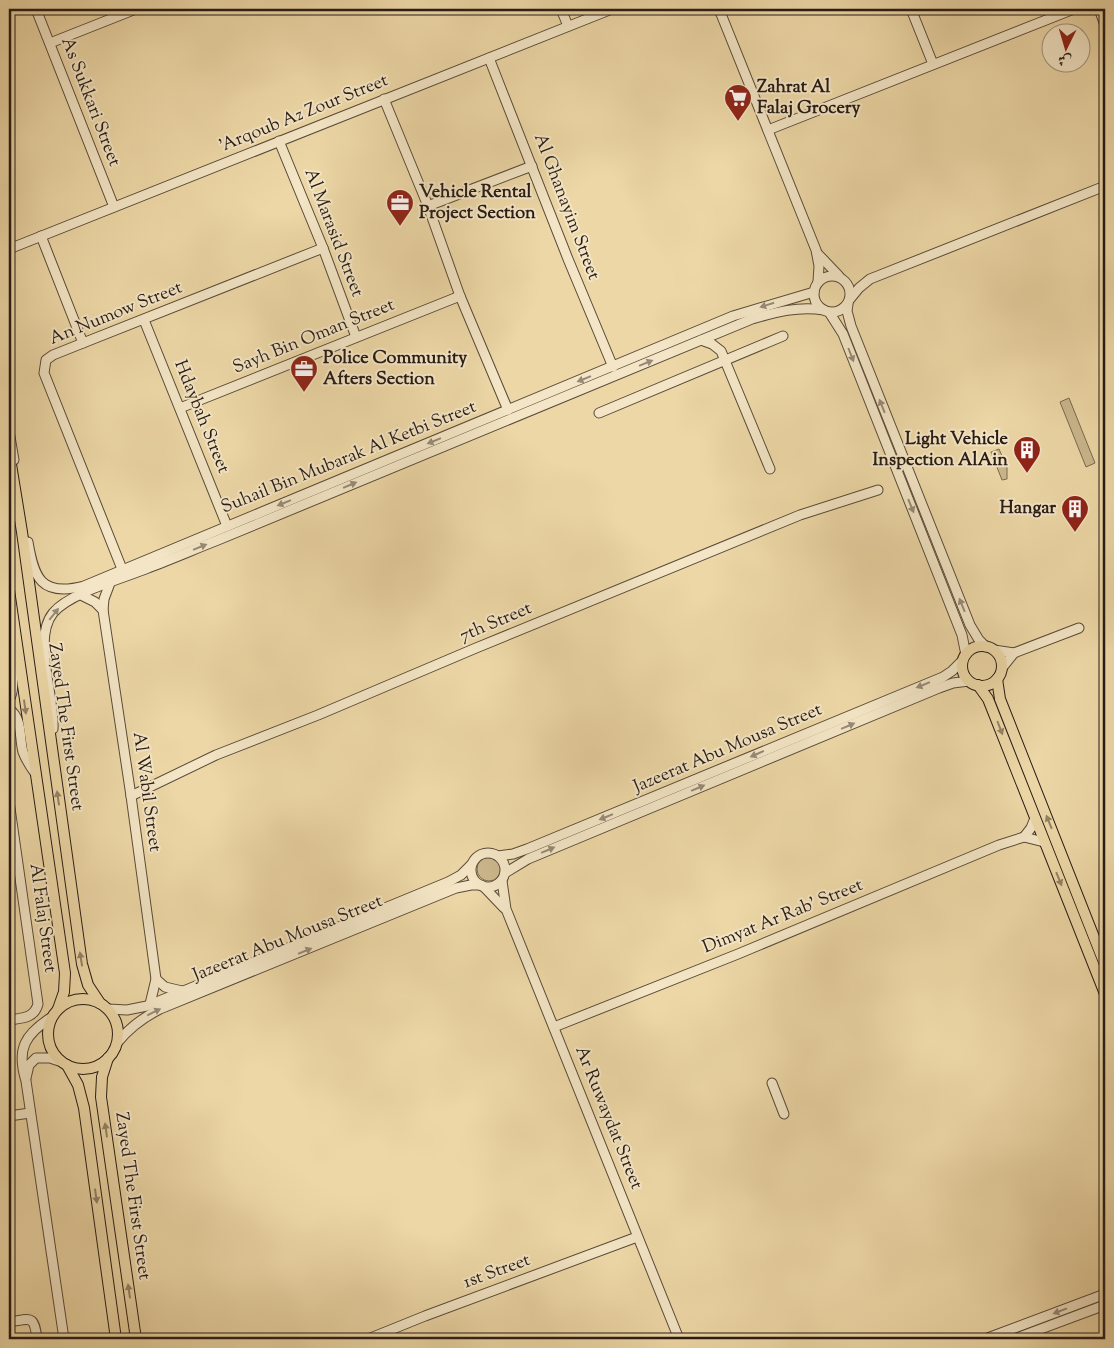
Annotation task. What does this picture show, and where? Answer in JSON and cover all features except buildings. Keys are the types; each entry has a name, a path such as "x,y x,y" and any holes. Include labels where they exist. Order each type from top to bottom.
{"main road":[{"name":"Zayed The First Street","path":"9,452 84,974 93,994 104,1006"},
{"name":"Zayed The First Street","path":"9,590 65,974 64,992 55,1013"},
{"path":"1105,965 1002,705 997,680 1002,668 1000,656 990,648 977,647 965,657 964,673 990,704 1105,994"},
{"path":"973,683 988,685 997,680"},
{"path":"88,999 104,1006 117,1024 117,1043 108,1058 92,1068 79,1068 64,1063 54,1054 49,1044 48,1033 55,1013 75,1000 88,999"},
{"name":"Zayed The First Street","path":"108,1058 102,1077 101,1097 136,1339"},
{"name":"Zayed The First Street","path":"64,1063 78,1085 84,1108 116,1339"}],"street":[{"name":"As Sukkari Street","path":"36,9 114,207"},
{"path":"50,43 136,9"},
{"path":"561,9 568,26"},
{"name":"'Arqoub Az Zour Street","path":"9,249 612,9"},
{"path":"719,9 816,250 819,266 818,282 814,292 816,302 826,311 843,334 962,634 965,657"},
{"path":"911,9 933,64"},
{"path":"768,130 1074,9"},
{"path":"1099,9 1105,25"},
{"name":"Al Ghanayim Street","path":"489,58 568,259 613,367"},
{"path":"384,99 428,206 460,296 508,410"},
{"name":"Al Marasid Street","path":"279,141 356,337"},
{"path":"428,206 532,166"},
{"path":"826,311 840,311 859,288 870,279 1105,186"},
{"path":"41,236 83,343"},
{"name":"An Numow Street","path":"122,569 44,373 44,364 49,357 322,248"},
{"path":"816,250 850,288 847,311 851,326 970,625 979,640 990,648 1014,653"},
{"path":"818,282 828,276 870,279"},
{"name":"Suhail Bin Mubarak Al Ketbi Street","path":"9,430 31,562 38,578 52,587 68,589 84,586 734,316 814,292"},
{"name":"Sayh Bin Oman Street","path":"180,408 460,296"},
{"name":"Suhail Bin Mubarak Al Ketbi Street","path":"51,747 53,719 44,649 44,631 48,621 58,608 81,595 752,319 789,309 807,308 826,311"},
{"name":"Hdaybah Street","path":"144,320 227,526"},
{"path":"721,351 725,330"},
{"path":"599,413 783,336"},
{"path":"701,340 712,344 721,351 770,469"},
{"name":"7th Street","path":"131,796 216,755 318,716 476,648 800,515 878,490"},
{"name":"Al Wabil Street","path":"110,583 104,599 103,610 156,979 150,1004"},
{"path":"81,595 91,599 103,610"},
{"path":"1002,668 1014,653 1080,628"},
{"path":"9,700 13,690 10,650 15,632"},
{"name":"Jazeerat Abu Mousa Street","path":"498,856 513,854 527,849 943,677 952,671 965,657"},
{"name":"Jazeerat Abu Mousa Street","path":"503,877 528,859 939,688 953,683 973,683"},
{"path":"9,709 18,720 24,755 35,772"},
{"name":"Al Falaj Street","path":"9,801 38,1004 35,1012 29,1017 9,1020"},
{"path":"1035,818 1031,828 1024,836 1044,842"},
{"name":"Dimyat Ar Rab' Street","path":"554,1027 738,954 1024,836"},
{"path":"488,852 498,856 503,860 505,867 503,877 493,886 482,886 473,879 471,865 482,853 488,852"},
{"name":"Jazeerat Abu Mousa Street","path":"104,1006 127,1010 150,1004 448,882 460,875 471,865"},
{"name":"Ar Ruwaydat Street","path":"503,877 506,909 679,1339"},
{"name":"Jazeerat Abu Mousa Street","path":"117,1043 140,1020 160,1010 456,888 466,885 482,886"},
{"name":"Ar Ruwaydat Street","path":"482,886 506,909"},
{"path":"156,979 171,989 183,991"},
{"path":"55,1013 34,1029 24,1044 21,1060 26,1081 64,1339"},
{"path":"26,1081 29,1065 36,1058 50,1058 64,1063"},
{"path":"772,1083 784,1114"},
{"path":"9,1116 30,1113"},
{"name":"1st Street","path":"368,1339 637,1237"},
{"path":"985,1339 1105,1294"},
{"path":"1014,1339 1105,1304"},
{"path":"9,1322 32,1320 37,1339"}],"shaded area":[{"path":"1069,398 1095,463 1086,467 1060,402"},
{"path":"999,449 1007,468 1007,479 1002,480 991,452"},
{"path":"484,857 494,857 501,864 501,874 494,881 484,881 477,874 477,864"}],"place":[{"name":"Zahrat Al Falaj Grocery","path":"738,122"},
{"name":"Vehicle Rental Project Section","path":"400,227"},
{"name":"Police Community Afters Section","path":"304,393"},
{"name":"Light Vehicle Inspection AlAin","path":"1027,474"},
{"name":"Hangar","path":"1075,533"}]}
